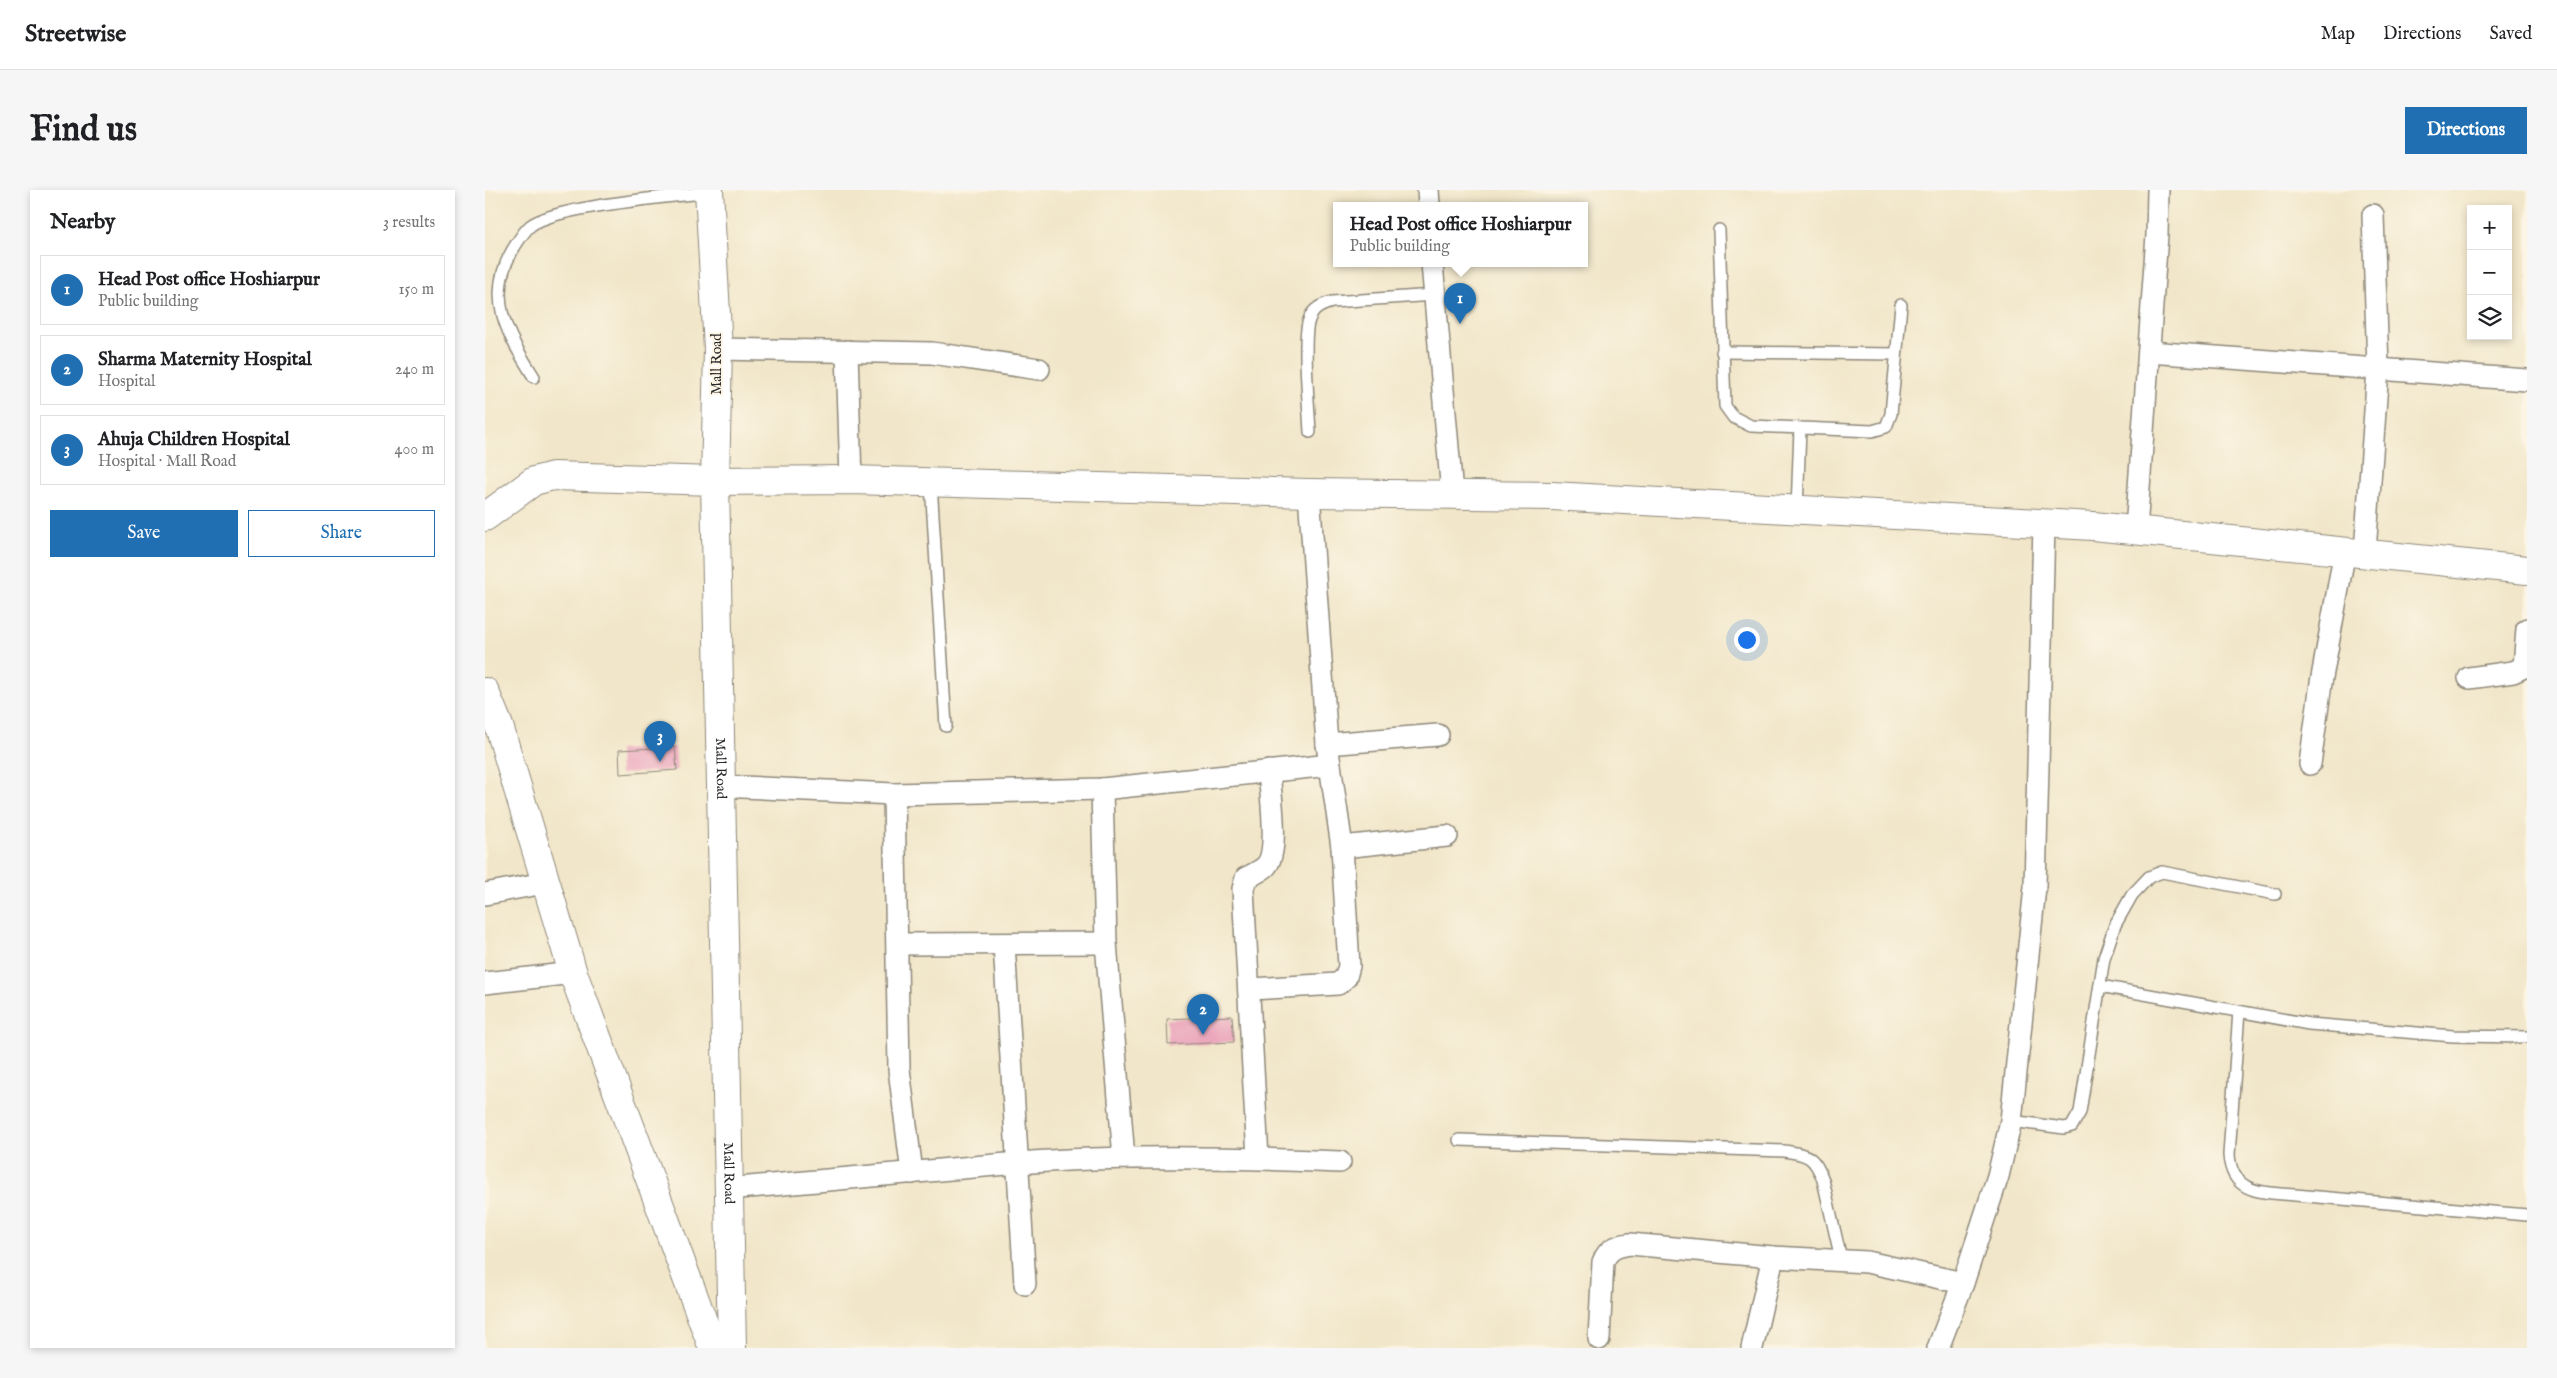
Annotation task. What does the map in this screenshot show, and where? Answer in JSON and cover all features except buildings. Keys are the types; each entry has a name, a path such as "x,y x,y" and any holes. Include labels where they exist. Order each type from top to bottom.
{"main road":[{"name":"Mall Road","path":"709,191 718,349 715,481 727,1189 731,1260 732,1348"},
{"path":"485,517 534,481 553,476 715,481 851,480 1309,493 1552,496 2136,530 2527,570"},
{"path":"485,692 492,726 573,973 713,1348"}],"street":[{"path":"2136,530 2158,190"},
{"path":"2310,764 2321,683 2355,551 2378,369 2373,215"},
{"path":"1432,267 1452,494"},
{"path":"718,349 932,353 1039,369"},
{"path":"847,351 851,480"},
{"path":"2149,352 2527,380"},
{"path":"1250,989 1337,984 1346,977 1349,966 1342,847 1327,744 1309,493"},
{"path":"1938,1348 1963,1283 1998,1176 2011,1121 2035,887 2044,524"},
{"path":"2469,678 2517,672 2525,667 2527,629"},
{"path":"1327,744 1438,735"},
{"path":"720,786 894,794 1102,789 1330,765"},
{"path":"1259,1158 1243,890 1246,878 1267,865 1272,854 1273,838 1269,771"},
{"path":"1102,789 1106,943 1124,1158"},
{"path":"894,794 899,1069 912,1173"},
{"path":"1342,847 1447,836"},
{"path":"485,894 544,883"},
{"path":"898,944 1106,943"},
{"path":"1004,944 1025,1284"},
{"path":"485,983 573,973"},
{"path":"727,1189 1019,1163 1124,1158 1259,1158 1340,1162"},
{"path":"1599,1339 1603,1262 1607,1252 1617,1246 1630,1244 1773,1257 1841,1259 1867,1262 1963,1283"},
{"path":"1752,1348 1773,1257"}],"lane":[{"path":"534,376 513,343 497,302 505,264 530,226 552,216 582,210 709,191"},
{"path":"1719,230 1725,406 1733,417 1751,426 1871,431 1886,427 1891,414 1901,305"},
{"path":"1310,432 1307,330 1311,314 1319,306 1332,302 1434,295"},
{"path":"1722,352 1896,354"},
{"path":"1797,510 1800,428"},
{"path":"931,483 945,726"},
{"path":"2011,1121 2064,1128 2071,1126 2076,1120 2083,1096 2104,958 2122,909 2149,877 2163,872 2182,874 2275,894"},
{"path":"2100,986 2309,1024 2453,1036 2527,1037"},
{"path":"2239,1012 2229,1155 2230,1169 2234,1177 2243,1186 2263,1192 2527,1215"},
{"path":"1459,1140 1784,1150 1801,1153 1811,1158 1821,1174 1841,1259"}],"place":[{"name":"Head Post office Hoshiarpur","path":"1460,324"},
{"name":"Ahuja Children Hospital","path":"660,762"},
{"name":"Sharma Maternity Hospital","path":"1203,1035"}]}
